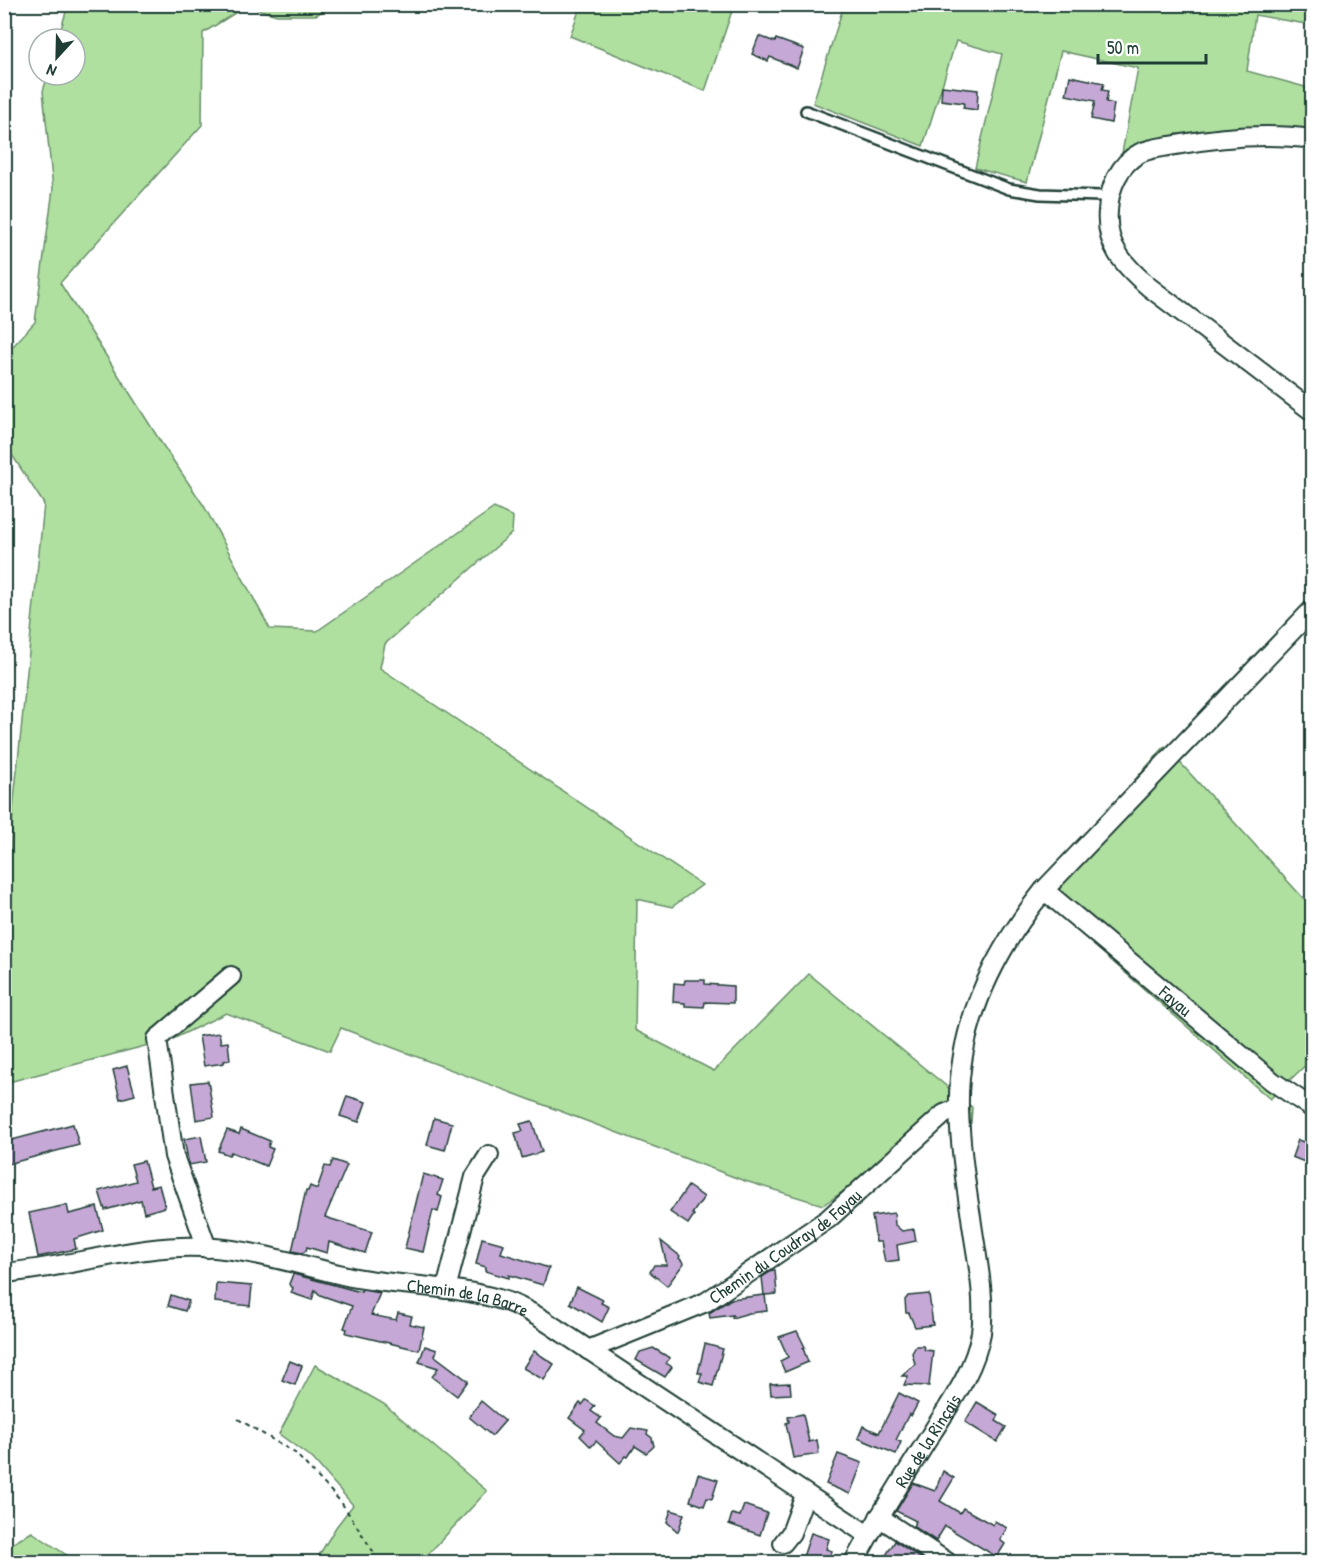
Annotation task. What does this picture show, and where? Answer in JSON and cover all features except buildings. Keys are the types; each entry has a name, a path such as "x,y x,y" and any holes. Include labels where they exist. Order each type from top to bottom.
{"street":[{"path":"1312,140 1270,137 1213,138 1140,153 1123,167 1114,183 1108,200 1106,226 1115,249 1126,266 1149,287 1312,411"},
{"name":"Rue de la Rinçais","path":"854,1563 868,1535 969,1370 981,1334 983,1309 981,1273 963,1164 959,1108 962,1059 975,1005 992,967 1007,940 1044,890 1312,610"},
{"name":"Fayau","path":"1044,890 1272,1081 1312,1108"},
{"path":"207,1248 174,1156 157,1039 231,976"},
{"name":"Chemin du Coudray de Fayau","path":"588,1350 705,1302 828,1218 944,1114 959,1108"},
{"path":"446,1289 475,1177 489,1155"},
{"name":"Chemin de la Barre","path":"4,1273 33,1270 136,1250 207,1248 298,1263 352,1277 446,1289 506,1301 542,1319 868,1535"},
{"path":"783,1543 791,1533 805,1495"},
{"path":"879,1517 947,1563"}],"lane":[{"path":"806,111 1009,189 1040,194 1101,196 1108,200"}],"path":[{"path":"238,1419 295,1453 341,1502 380,1563"}],"green space":[{"path":"581,4 734,5 705,91 570,36"},
{"path":"68,5 333,5 316,15 277,15 246,6 203,33 202,125 60,283 204,506 270,629 317,631 494,508 513,517 512,533 385,644 380,668 702,885 672,907 637,899 635,1030 714,1071 809,974 972,1107 971,1123 947,1122 823,1205 742,1180 341,1028 330,1051 226,1013 175,1038 5,1083 5,886 9,868 44,504 12,455 5,435 5,355 35,322 53,189 43,91 44,87 87,87 87,27 62,27"},
{"path":"836,5 1312,5 1312,25 1255,15 1247,71 1305,87 1312,94 1312,142 1262,129 1177,134 1122,153 1138,68 1061,51 1027,182 975,168 1002,54 956,41 923,146 813,103 843,8"},
{"path":"1165,746 1304,899 1312,899 1312,1059 1270,1099 1034,893"},
{"path":"315,1365 384,1404 487,1491 421,1562 315,1562 336,1527 353,1505 313,1459 279,1434"},
{"path":"32,1532 77,1562 5,1562 5,1548"}]}
